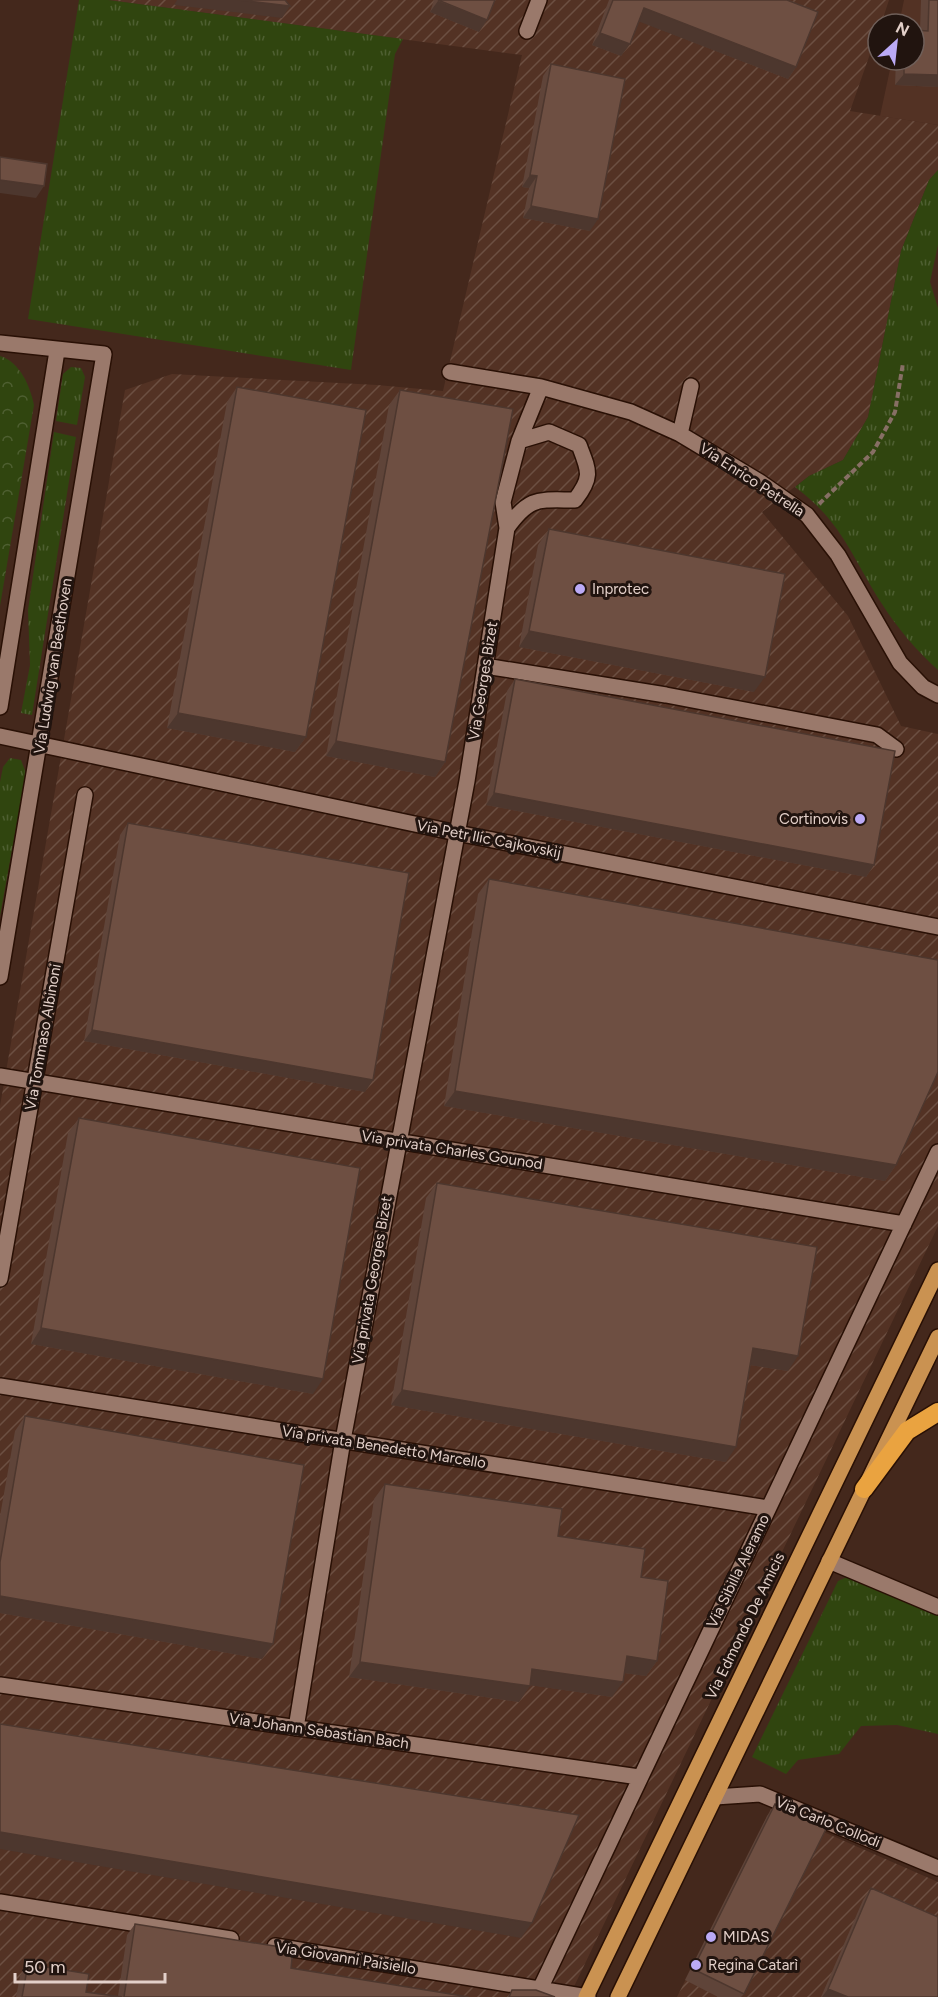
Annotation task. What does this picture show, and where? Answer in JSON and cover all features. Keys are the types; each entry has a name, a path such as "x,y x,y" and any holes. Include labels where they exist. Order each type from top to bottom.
{"highway":[{"path":"864,1489 907,1431 938,1412"}],"main road":[{"name":"Via Edmondo De Amicis","path":"586,1997 938,1270"},
{"path":"618,1997 938,1337"}],"street":[{"path":"527,31 539,0"},
{"path":"0,343 57,351 0,707"},
{"name":"Via Ludwig van Beethoven","path":"0,978 41,743 104,354 57,351"},
{"name":"Via Enrico Petrella","path":"450,372 541,387 631,412 680,434 760,482 807,515 837,555 900,663 923,687 938,695"},
{"path":"680,434 691,386"},
{"path":"519,441 541,387"},
{"path":"507,528 521,508 539,500 575,500 586,486 589,471 579,445 549,432 519,441"},
{"name":"Via Georges Bizet","path":"457,833 507,528 503,502 519,441"},
{"path":"485,666 666,694 877,735 896,749"},
{"name":"Via Petr Ilic Cajkovskij","path":"0,736 457,833 938,927"},
{"name":"Via Tommaso Albinoni","path":"0,1279 85,795"},
{"name":"Via privata Georges Bizet","path":"296,1728 344,1440 457,833"},
{"name":"Via privata Charles Gounod","path":"0,1076 904,1224"},
{"name":"Via Sibilla Aleramo","path":"540,1989 938,1152"},
{"name":"Via privata Benedetto Marcello","path":"0,1386 768,1508"},
{"path":"829,1561 938,1606"},
{"name":"Via Johann Sebastian Bach","path":"0,1686 639,1777"},
{"name":"Via Carlo Collodi","path":"715,1797 760,1794 938,1868"},
{"name":"Via Giovanni Paisiello","path":"0,1902 586,1997"}],"path":[{"path":"807,515 873,452 895,412 903,363"}],"shaded area":[{"path":"108,0 889,0 885,12 866,12 866,65 850,111 938,125 938,170 929,180 901,251 868,417 843,460 809,476 762,512 848,616 901,726 938,734 938,1226 569,1997 0,1997 0,1106 125,390 172,374 377,385 443,391 522,55"},
{"path":"904,0 938,0 938,125 880,116 889,72 926,72 926,12 902,12"},
{"path":"771,1809 938,1882 938,1997 677,1997"}],"green space":[{"path":"79,0 108,0 403,39 395,54 351,370 28,319"},
{"path":"938,170 938,245 930,282 938,308 938,670 894,622 835,527 811,500 795,487 809,476 843,460 868,417 901,251 929,180"},
{"path":"0,356 13,364 23,376 34,405 0,606"},
{"path":"71,367 81,368 85,377 77,425 56,421 63,374"},
{"path":"54,432 76,437 32,715 21,713 30,665 28,610"},
{"path":"10,758 21,760 26,773 0,916 0,782 3,767"},
{"path":"847,1577 938,1614 938,1734 897,1725 861,1726 839,1754 798,1760 786,1774 752,1757 838,1581"}],"building":[{"path":"238,0 285,0 290,6"},
{"path":"438,0 495,0 487,20"},
{"path":"613,0 787,0 818,12 796,67 644,8 630,44 600,33"},
{"path":"929,0 938,0 938,75 904,74 904,72 926,72 926,31 928,31"},
{"path":"551,64 625,79 598,219 531,206 537,176 530,175"},
{"path":"0,157 47,164 44,186 0,180"},
{"path":"237,387 366,410 306,737 178,713"},
{"path":"400,390 513,409 445,762 336,741"},
{"path":"549,529 785,574 765,677 529,631"},
{"path":"515,679 895,751 874,865 494,793"},
{"path":"128,823 409,873 373,1080 92,1030"},
{"path":"489,879 938,960 938,1072 896,1165 455,1091"},
{"path":"79,1118 360,1168 323,1379 41,1328"},
{"path":"437,1183 817,1247 798,1356 753,1348 736,1447 402,1390"},
{"path":"25,1416 304,1465 273,1644 0,1596 0,1562"},
{"path":"385,1484 562,1509 558,1536 645,1549 641,1577 668,1581 657,1661 627,1656 623,1682 532,1669 530,1686 360,1662"},
{"path":"0,1724 579,1815 532,1923 0,1832"},
{"path":"775,1804 826,1829 744,1994 693,1969"},
{"path":"871,1888 938,1917 938,1997 848,1997 828,1989"},
{"path":"135,1924 293,1949 291,1968 469,1997 124,1997"},
{"path":"28,1964 89,1974 86,1992 122,1997 22,1997"},
{"path":"512,1990 536,1990 555,1997 509,1997"}],"place":[{"name":"Inprotec","path":"580,589"},
{"name":"Cortinovis","path":"860,819"},
{"name":"MIDAS","path":"711,1937"},
{"name":"Regina Catarì","path":"696,1965"}]}
